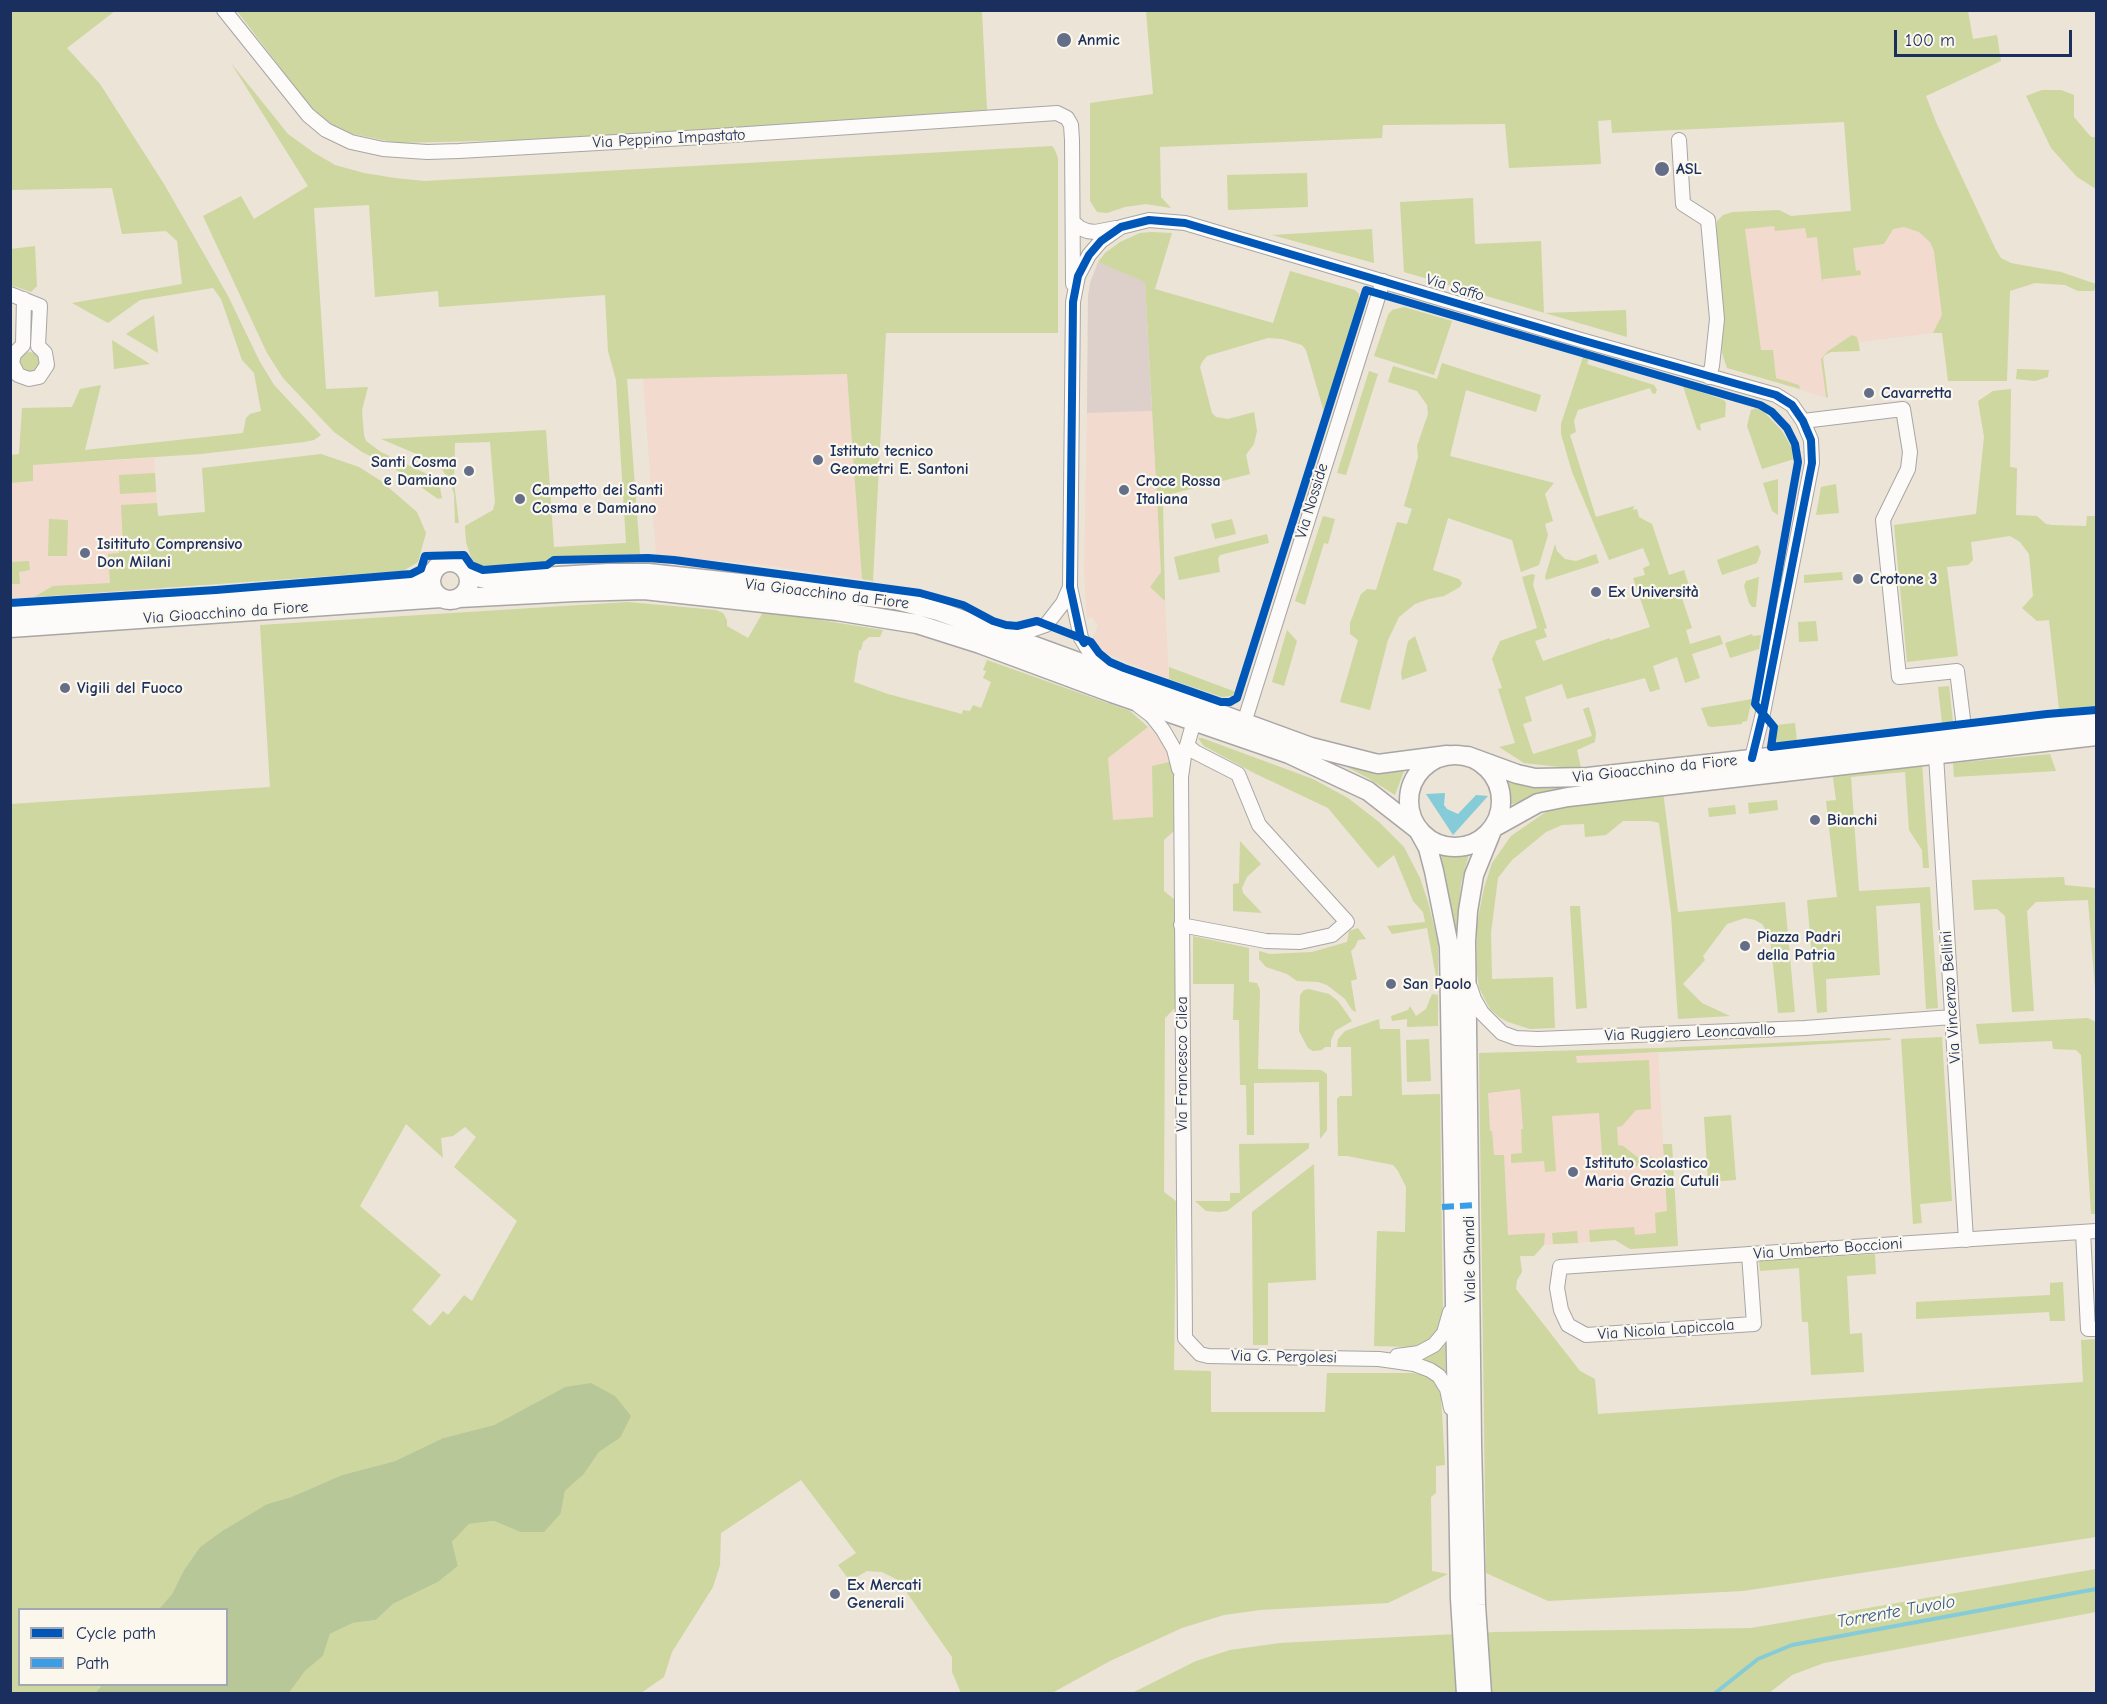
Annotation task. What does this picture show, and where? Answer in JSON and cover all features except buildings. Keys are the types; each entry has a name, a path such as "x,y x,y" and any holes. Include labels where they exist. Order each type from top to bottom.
{"street":[{"name":"Via Peppino Impastato","path":"224,10 308,115 326,130 351,142 382,149 427,152 471,150 703,137 1057,112 1067,118 1071,125 1073,302"},
{"path":"1679,140 1683,204 1708,220 1717,319 1709,377"},
{"name":"Via Saffo","path":"1135,682 1103,666 1092,656 1081,638 1070,587 1073,302 1078,276 1089,255 1101,241 1121,227 1149,220 1185,223 1776,395 1791,405 1803,421 1811,440 1812,463 1763,713 1752,758"},
{"path":"1073,222 1080,228 1095,232 1121,227"},
{"name":"Via Nosside","path":"1244,723 1383,281"},
{"path":"17,296 40,306 38,346 45,353 47,365 39,377 29,380 18,375 12,363 14,354 23,345 17,296"},
{"path":"1803,421 1903,408 1910,452 1908,468 1883,520 1899,676 1957,671 1965,735"},
{"path":"451,562 462,566 469,576 468,589 459,598 447,600 441,598 433,589 432,576 439,566 451,562"},
{"name":"Via Gioacchino da Fiore","path":"469,576 492,580 648,573 896,600 938,611 1311,747 1378,764 1447,755"},
{"name":"Via Gioacchino da Fiore","path":"10,613 411,586 422,583 432,576"},
{"path":"988,629 1017,635 1046,626 1063,603 1070,587"},
{"name":"Via Gioacchino da Fiore","path":"459,598 644,590 764,602 901,620 981,644 1130,700 1288,754 1368,791 1418,830"},
{"name":"Via Gioacchino da Fiore","path":"10,628 441,598"},
{"path":"1130,700 1152,716 1163,730 1174,749 1181,777"},
{"path":"1181,777 1194,721"},
{"name":"Via Gioacchino da Fiore","path":"1468,756 1517,774 1550,779 1588,777 2097,721"},
{"name":"Via Gioacchino da Fiore","path":"1493,828 1538,803 1553,799 2097,736"},
{"path":"1180,925 1266,941 1300,942 1332,935 1347,922 1259,825 1238,774 1195,752 1187,745"},
{"path":"1447,755 1468,756 1481,762 1492,773 1499,786 1502,800 1500,815 1493,828 1474,844 1462,847 1450,848 1427,838 1418,830 1411,818 1408,804 1412,784 1423,767 1434,759 1447,755"},
{"name":"Via Vincenzo Bellini","path":"1936,755 1966,1239"},
{"name":"Via Francesco Cilea","path":"1181,777 1183,1322 1185,1338 1192,1348"},
{"name":"Viale Ghandi","path":"1466,1694 1460,1599 1465,1444 1467,911 1474,875 1493,828"},
{"name":"Viale Ghandi","path":"1418,830 1428,848 1449,946 1454,1272 1482,1694"},
{"name":"Via Ruggiero Leoncavallo","path":"1466,970 1474,999 1482,1013 1502,1033 1516,1038 1583,1038 1805,1028 1952,1017"},
{"path":"2090,1231 2092,1329"},
{"name":"Via Umberto Boccioni","path":"1560,1268 2090,1231"},
{"name":"Via Nicola Lapiccola","path":"1560,1268 1557,1288 1561,1310 1568,1325 1586,1335 1754,1324 1749,1254"},
{"path":"1379,1359 1419,1353 1440,1339 1447,1326 1451,1310 1454,1272"},
{"name":"Via G. Pergolesi","path":"1192,1348 1208,1356 1379,1359"},
{"path":"1379,1359 1414,1364 1437,1373 1447,1389 1465,1444"}],"shaded area":[{"path":"1961,200 1942,332 1860,342 1860,351 1831,352 1825,355 1823,359 1828,398 1727,368 1723,223"},
{"path":"1098,262 1145,281 1152,411 1087,413 1088,296"},
{"path":"848,374 862,579 755,564 656,555 643,378"},
{"path":"1152,411 1161,572 1150,587 1165,601 1169,679 1109,655 1100,649 1093,637 1098,626 1092,617 1087,619 1084,575 1087,413"},
{"name":"Isitituto Comprensivo Don Milani","path":"154,458 163,589 11,599 11,483 33,481 32,465"},
{"path":"1148,727 1164,742 1173,761 1152,766 1153,817 1112,820 1048,736 1108,758"},
{"name":"Istituto Scolastico Maria Grazia Cutuli","path":"1658,1053 1669,1247 1630,1249 1615,1240 1544,1245 1534,1256 1482,1258 1479,1058"}],"green space":[{"path":"11,10 115,11 67,48 100,84 164,184 228,296 259,360 274,385 321,435 314,440 304,442 201,454 33,465 33,481 11,483 11,455 19,454 22,408 72,407 80,389 101,385 85,450 243,433 246,418 250,414 261,411 254,373 242,360 221,299 213,288 140,300 108,323 72,303 182,284 177,241 166,231 122,234 112,188 11,190"},
{"path":"237,11 982,11 987,110 694,131 520,140 397,143 353,134 329,124 309,105"},
{"path":"1146,11 1968,11 1973,39 1997,35 2001,61 1926,96 1936,122 2001,258 2011,263 2061,272 2096,284 2094,291 2078,291 2065,285 2035,283 2010,291 2007,381 1948,381 1942,333 1933,333 1942,315 1934,251 1930,242 1919,232 1904,227 1893,229 1884,244 1853,248 1856,271 1860,270 1861,275 1823,279 1822,282 1817,237 1807,238 1805,228 1775,231 1774,226 1745,229 1761,350 1773,350 1776,378 1799,385 1800,389 1727,368 1722,353 1722,294 1717,221 1723,215 1733,212 1779,210 1791,216 1851,211 1844,122 1612,133 1611,120 1598,121 1601,164 1509,168 1505,124 1383,125 1382,138 1160,147 1161,197 1171,208 1146,204 1107,213 1097,212 1090,201 1090,103 1153,94"},
{"path":"231,63 288,134 313,152 335,165 364,173 424,181 1052,146 1058,158 1058,333 886,333 873,581 862,579 847,374 627,379 640,554 553,557 545,562 482,567 472,560 466,542 465,526 493,510 495,502 490,442 455,443 454,483 459,523 455,523 454,494 443,471 431,460 381,439 546,430 554,547 626,543 616,380 608,351 605,295 439,307 438,291 375,297 369,205 314,208 326,389 368,387 362,410 366,441 381,452 429,475 440,488 442,498 438,499 391,466 362,452 334,432 283,378 267,353 203,216 241,196 254,219 308,186"},
{"path":"2042,90 2061,90 2074,95 2074,117 2091,137 2096,137 2096,189 2077,177 2051,148 2026,96"},
{"path":"1307,173 1308,207 1228,210 1227,175"},
{"path":"1473,198 1475,244 1541,241 1544,313 1404,272 1400,202"},
{"path":"1372,229 1374,263 1272,235"},
{"path":"1140,233 1172,233 1155,289 1273,323 1290,271 1355,290 1359,294 1359,304 1324,412 1306,350 1302,345 1282,339 1268,338 1207,356 1202,362 1200,367 1212,413 1216,417 1228,419 1254,412 1257,431 1254,444 1246,455 1250,474 1167,495 1163,502 1165,601 1150,587 1161,572 1145,282 1098,262 1105,253 1120,242"},
{"path":"35,246 37,286 31,292 11,285 11,249"},
{"path":"1404,307 1452,321 1434,375 1374,356 1388,315 1392,310"},
{"path":"1626,310 1627,337 1545,313"},
{"path":"154,315 158,353 126,334"},
{"path":"1852,335 1857,337 1860,351 1831,352 1823,358 1828,398 1821,359 1828,351"},
{"path":"112,340 150,364 114,369"},
{"path":"30,352 37,355 40,362 37,369 30,372 23,369 20,362 23,355"},
{"path":"1583,357 1589,358 1587,364 1654,385 1657,390 1655,394 1650,388 1578,410 1574,421 1576,432 1570,435 1596,517 1634,506 1633,510 1637,509 1639,517 1652,524 1669,575 1684,570 1692,595 1682,598 1692,628 1686,630 1690,644 1720,635 1723,644 1692,654 1700,678 1685,683 1677,657 1653,666 1660,689 1650,692 1645,678 1567,699 1562,684 1525,697 1532,721 1523,724 1533,754 1592,736 1583,709 1589,707 1596,733 1595,742 1577,750 1581,767 1568,768 1524,763 1499,747 1515,743 1498,689 1502,688 1492,659 1500,641 1537,628 1522,577 1532,574 1535,575 1533,585 1547,628 1544,629 1547,637 1535,641 1543,661 1650,627 1633,578 1645,575 1643,568 1650,565 1643,548 1609,560 1572,472 1561,434 1561,424"},
{"path":"1442,363 1541,395 1536,412 1466,390 1450,456 1554,483 1545,494 1553,521 1545,524 1548,535 1539,565 1521,572 1512,540 1448,518 1433,570 1459,579 1462,583 1460,587 1444,596 1415,604 1399,617 1388,640 1370,710 1340,702 1358,640 1350,634 1350,623 1361,594 1367,589 1376,590 1397,522 1407,524 1412,509 1404,506 1418,457 1417,446 1428,414 1427,405 1417,391 1388,382 1393,366 1437,379"},
{"path":"2017,369 2049,370 2048,377 2035,381 2016,379"},
{"path":"1369,371 1378,374 1346,475 1337,473"},
{"path":"1683,386 1724,400 1726,403 1725,417 1700,424 1701,431 1697,429"},
{"path":"2011,389 2010,467 2017,468 2016,515 2037,516 2046,524 2052,525 2086,526 2087,516 2096,516 2096,706 2059,709 2049,620 2037,621 2022,608 2033,596 2029,554 2020,542 2010,536 1971,542 1973,560 1968,565 1947,567 1958,656 1907,662 1894,525 1976,514 1984,437 1978,401 1993,391"},
{"path":"1756,408 1764,412 1782,431 1793,450 1794,459 1762,469 1747,426 1751,410"},
{"path":"321,454 359,467 381,481 417,512 426,533 418,562 403,571 34,597 53,586 110,583 108,554 119,553 119,547 123,547 121,505 157,503 158,516 205,512 202,468"},
{"path":"155,473 156,492 120,494 119,475"},
{"path":"1778,479 1778,515 1772,511 1763,483"},
{"path":"1836,484 1839,513 1816,515 1821,487"},
{"path":"1323,516 1335,519 1328,544 1324,543 1305,605 1295,601"},
{"path":"49,519 68,520 67,556 48,556"},
{"path":"1232,519 1236,534 1215,539 1211,524"},
{"path":"1267,534 1269,543 1220,555 1218,559 1220,572 1179,580 1174,557"},
{"path":"1555,544 1557,551 1565,559 1576,561 1596,554 1599,563 1546,580"},
{"path":"1758,545 1761,552 1757,563 1722,575 1717,560"},
{"path":"29,561 30,570 19,572 20,584 11,584 11,562"},
{"path":"1842,572 1843,580 1804,583 1804,575"},
{"path":"1759,577 1756,607 1752,607 1744,586 1746,581"},
{"path":"628,602 716,610 723,613 727,626 748,638 762,614 770,612 883,630 880,637 869,637 863,642 859,650 854,682 888,694 962,714 963,710 970,711 973,705 981,708 991,682 983,678 987,660 1130,711 1148,727 1108,758 1113,820 1153,817 1152,766 1173,761 1174,831 1164,840 1164,891 1175,900 1175,1008 1165,1018 1164,1192 1176,1201 1174,1370 1211,1371 1211,1412 1325,1412 1327,1373 1413,1373 1426,1376 1434,1381 1441,1396 1445,1465 1436,1466 1436,1493 1431,1497 1432,1571 1448,1574 1388,1603 1260,1610 1224,1615 1182,1628 1110,1661 1052,1693 961,1693 952,1672 952,1657 898,1580 882,1572 867,1571 850,1581 838,1565 856,1553 801,1480 721,1533 720,1565 713,1587 672,1652 664,1677 641,1693 289,1693 305,1671 323,1656 330,1634 353,1623 376,1620 393,1604 438,1582 458,1566 452,1542 469,1524 494,1521 520,1532 561,1513 565,1491 584,1474 599,1452 620,1438 565,1387 494,1425 443,1438 395,1461 342,1475 291,1497 267,1504 200,1547 184,1570 172,1594 160,1608 18,1608 18,1686 101,1686 95,1693 11,1694 11,804 270,787 260,625","holes":["406,1124 443,1158 441,1138 453,1136 465,1127 476,1137 454,1167 517,1221 472,1301 464,1295 448,1315 443,1311 430,1326 412,1310 441,1275 360,1206"]},
{"path":"1816,621 1818,641 1799,642 1798,622"},
{"path":"1287,630 1297,641 1284,686 1272,682"},
{"path":"1752,634 1753,636 1761,635 1759,649 1730,658 1725,643"},
{"path":"1415,636 1427,671 1402,680 1401,673 1408,641"},
{"path":"1169,667 1236,692 1231,696 1222,697 1169,679"},
{"path":"1949,686 1953,722 1942,723 1938,687"},
{"path":"1752,699 1747,721 1742,724 1708,726 1701,708"},
{"path":"1795,723 1797,742 1774,743 1777,725"},
{"path":"1198,738 1313,779 1348,798 1379,822 1404,847 1420,878 1438,942 1438,987 1427,928 1392,934 1387,926 1425,922 1423,912 1413,901 1394,855 1378,868 1328,808 1254,773 1204,746"},
{"path":"2050,754 2056,771 1954,777 1953,763"},
{"path":"1922,762 1929,868 1923,868 1922,850 1909,830 1905,772 1851,777 1859,891 1930,887 1938,1008 1926,1009 1920,903 1876,906 1880,975 1826,979 1827,1012 1817,1013 1807,900 1837,897 1826,801 1836,800 1832,771"},
{"path":"1339,763 1388,772 1404,771 1395,795"},
{"path":"1503,777 1538,785 1569,787 1509,805 1508,787"},
{"path":"1663,791 1678,912 1785,902 1795,1012 1778,1013 1770,936 1762,924 1745,918 1727,924 1703,956 1705,960 1683,984 1702,1003 1730,1016 1678,1019 1671,914 1659,823 1623,821 1606,835 1585,837 1584,824 1562,825 1546,832 1512,860 1498,878 1491,933 1492,979 1553,977 1555,1028 1530,1029 1499,1017 1490,1009 1479,988 1477,923 1492,863 1511,836 1553,807"},
{"path":"1777,800 1778,810 1749,814 1748,803"},
{"path":"1735,805 1736,814 1709,817 1708,808"},
{"path":"1240,841 1261,864 1247,877 1242,888 1243,893 1262,913 1233,911 1233,884 1239,883"},
{"path":"1436,852 1450,855 1469,854 1461,884 1456,936"},
{"path":"2064,877 2065,885 2096,888 2096,1001 2088,900 2036,902 2027,911 2034,1011 2012,1012 2005,916 1997,909 1974,910 1972,880"},
{"path":"1570,906 1580,906 1587,1008 1576,1009"},
{"path":"1358,928 1366,939 1358,940 1351,951 1357,979 1351,981 1356,1012 1345,999 1327,985 1297,981 1287,974 1266,967 1259,959 1259,951 1270,954 1312,952 1347,942 1349,931"},
{"path":"1193,936 1249,948 1249,982 1257,983 1260,990 1258,1069 1321,1070 1327,1074 1327,1130 1320,1139 1319,1082 1254,1083 1254,1135 1247,1135 1246,1085 1240,1085 1239,1020 1233,1020 1234,984 1193,984"},
{"path":"1304,990 1329,994 1338,1001 1352,1021 1335,1031 1331,1047 1325,1047 1322,1050 1313,1051 1308,1048 1299,1031 1300,995"},
{"path":"1432,994 1438,995 1438,1026 1407,1027 1407,1019 1392,1021 1391,1016 1408,1010 1410,1006 1416,1016 1426,1009"},
{"path":"2088,1018 2096,1022 2096,1214 2091,1214 2081,1055 2076,1050 2053,1049 2052,1041 1979,1044 1976,1024"},
{"path":"1379,1019 1380,1029 1400,1029 1402,1095 1440,1094 1443,1316 1436,1334 1422,1344 1410,1347 1374,1346 1377,1231 1405,1232 1406,1187 1393,1165 1338,1156 1337,1099 1340,1096 1352,1096 1351,1047 1337,1047 1338,1039 1345,1031"},
{"path":"1942,1037 1952,1201 1920,1204 1922,1223 1913,1224 1901,1039"},
{"path":"1890,1038 1891,1040 1790,1046 1576,1056 1577,1063 1649,1060 1651,1109 1636,1110 1622,1126 1617,1127 1618,1145 1623,1146 1640,1159 1653,1157 1653,1165 1603,1168 1599,1113 1552,1116 1556,1171 1545,1172 1544,1161 1511,1163 1511,1154 1522,1153 1520,1089 1488,1093 1494,1155 1504,1155 1508,1235 1545,1233 1544,1245 1534,1256 1520,1256 1522,1272 1517,1280 1516,1289 1580,1371 1595,1379 1598,1414 2083,1382 2081,1340 2096,1339 2096,1537 1743,1591 1548,1601 1486,1573 1479,1053"},
{"path":"1429,1039 1431,1081 1407,1082 1406,1040"},
{"path":"1731,1115 1736,1180 1708,1182 1704,1117"},
{"path":"1309,1143 1309,1148 1227,1211 1206,1211 1195,1201 1230,1201 1230,1193 1240,1193 1239,1144"},
{"path":"1663,1144 1672,1144 1678,1246 1630,1249 1615,1240 1590,1242 1589,1230 1634,1227 1635,1235 1656,1233 1655,1213 1667,1211"},
{"path":"1314,1164 1316,1280 1268,1283 1268,1345 1253,1345 1252,1212"},
{"path":"1577,1231 1578,1243 1553,1244 1552,1233"},
{"path":"1875,1254 1876,1274 1847,1276 1850,1334 1862,1333 1864,1372 1811,1375 1808,1322 1802,1322 1799,1268 1760,1271 1759,1261"},
{"path":"2063,1282 2065,1321 2050,1321 2049,1312 1916,1319 1916,1302 2050,1295 2050,1283"},
{"path":"1445,1343 1445,1375 1419,1359 1435,1352"},
{"path":"591,1383 615,1396 631,1416 620,1438 599,1452 584,1474 565,1491 561,1513 544,1532 520,1532 494,1521 469,1524 452,1542 458,1566 438,1582 393,1604 376,1620 353,1623 330,1634 323,1656 305,1671 289,1693 95,1693 101,1686 228,1686 228,1608 160,1608 172,1594 184,1570 200,1547 267,1504 291,1497 342,1475 395,1461 443,1438 494,1425 565,1387"},
{"path":"2096,1569 2096,1612 1824,1663 1792,1675 1769,1693 1130,1694 1196,1661 1230,1650 1280,1643 1496,1632 1751,1628"}],"water":[{"path":"1445,793 1444,805 1458,814 1476,795 1488,796 1453,835 1426,794"}],"waterway":[{"name":"Torrente Tuvolo","path":"1714,1694 1758,1659 1792,1645 2096,1589"}],"marked path":[{"path":"1442,1207 1477,1205"}],"cycle path":[{"path":"1084,643 1070,587 1073,302 1078,276 1089,255 1101,241 1121,227 1149,220 1185,223 1776,395 1792,405 1803,421 1811,440 1812,463 1763,713 1752,758"},
{"path":"10,603 216,590 411,574 421,569 425,556 464,555 471,565 483,570 547,565 554,560 648,558 674,560 920,593 963,605 993,621 1006,625 1017,626 1037,621 1091,642 1110,662 1124,668 1221,702 1230,702 1237,698 1366,290 1760,405 1772,412 1787,428 1795,444 1798,462 1755,704 1774,727 1771,747 2096,710"}],"place":[{"name":"Anmic","path":"1064,40"},
{"name":"ASL","path":"1662,169"},
{"name":"Cavarretta","path":"1869,393"},
{"name":"Istituto tecnico Geometri E. Santoni","path":"818,460"},
{"name":"Santi Cosma e Damiano","path":"469,471"},
{"name":"Croce Rossa Italiana","path":"1124,490"},
{"name":"Campetto dei Santi Cosma e Damiano","path":"520,499"},
{"name":"Isitituto Comprensivo Don Milani","path":"85,553"},
{"name":"Crotone 3","path":"1858,579"},
{"name":"Ex Università","path":"1596,592"},
{"name":"Vigili del Fuoco","path":"65,688"},
{"name":"Bianchi","path":"1815,820"},
{"name":"Piazza Padri della Patria","path":"1745,946"},
{"name":"San Paolo","path":"1391,984"},
{"name":"Istituto Scolastico Maria Grazia Cutuli","path":"1573,1172"},
{"name":"Ex Mercati Generali","path":"835,1594"}]}
